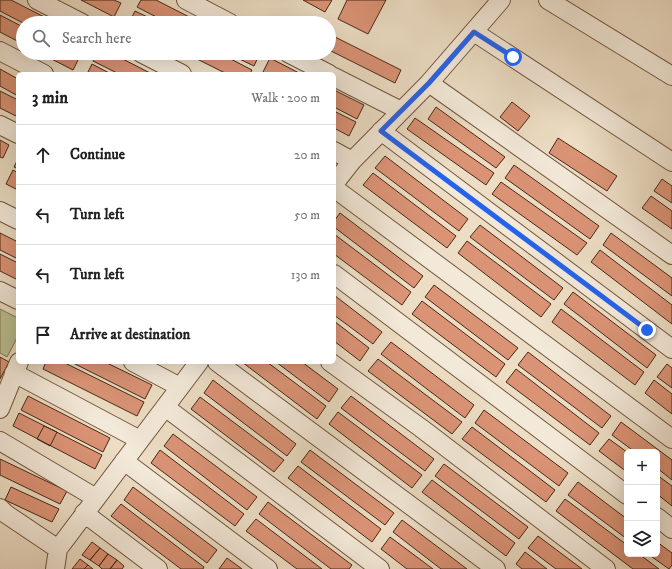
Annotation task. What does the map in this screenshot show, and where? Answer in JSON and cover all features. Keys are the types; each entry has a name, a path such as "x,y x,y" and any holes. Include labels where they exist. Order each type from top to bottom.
{"street":[{"path":"37,0 68,16"},
{"path":"186,0 217,16"},
{"path":"336,181 352,161 429,83 501,0"},
{"path":"548,0 672,76"},
{"path":"474,32 672,162"},
{"path":"0,51 16,59"},
{"path":"17,60 40,72"},
{"path":"155,60 178,72"},
{"path":"302,60 325,72"},
{"path":"336,78 401,111"},
{"path":"429,83 672,255"},
{"path":"0,125 16,133"},
{"path":"381,131 672,349"},
{"path":"336,152 352,161"},
{"path":"336,189 672,439"},
{"path":"0,211 16,219"},
{"path":"336,276 624,493"},
{"path":"0,291 16,299"},
{"path":"137,364 180,387"},
{"path":"55,569 58,549 197,364"},
{"path":"220,364 496,569"},
{"path":"333,364 421,428 606,569"},
{"path":"0,409 16,368 140,440"},
{"path":"165,407 380,569"},
{"path":"0,441 96,498"},
{"path":"124,460 268,569"},
{"path":"0,508 6,514 58,549"},
{"path":"84,513 158,569"},
{"path":"660,519 672,529"}],"green space":[{"path":"0,309 16,317 16,340 7,357 0,353"}],"building":[{"path":"0,0 11,0 42,16 16,16 16,19 0,11"},
{"path":"81,0 114,0 121,3 114,16"},
{"path":"141,0 156,0 187,16 154,16 137,7"},
{"path":"303,0 332,0 325,12"},
{"path":"347,0 386,0 368,34 338,19"},
{"path":"135,11 145,16 132,16"},
{"path":"0,15 16,23 16,40 0,32"},
{"path":"336,38 401,70 395,83 336,54"},
{"path":"54,60 78,60 73,70"},
{"path":"125,60 148,72 115,72 93,61"},
{"path":"199,60 233,60 252,70 251,72 223,72"},
{"path":"242,60 257,60 254,66"},
{"path":"269,60 274,60 297,72 263,72"},
{"path":"92,64 107,72 88,72"},
{"path":"0,69 16,78 16,95 0,86"},
{"path":"0,91 16,99 16,116 0,108"},
{"path":"336,91 364,105 357,119 336,108"},
{"path":"512,102 530,116 518,131 500,117"},
{"path":"436,107 505,157 496,168 428,119"},
{"path":"336,112 356,122 349,136 336,129"},
{"path":"415,118 494,173 486,185 407,129"},
{"path":"558,138 617,176 607,191 549,153"},
{"path":"0,140 9,145 3,158 0,157"},
{"path":"385,156 468,219 459,231 375,168"},
{"path":"514,165 599,226 590,239 505,178"},
{"path":"13,170 16,172 16,189 6,184"},
{"path":"373,173 456,236 447,248 363,185"},
{"path":"662,179 672,186 672,203 654,191"},
{"path":"501,182 587,243 577,255 492,194"},
{"path":"651,196 672,211 672,229 642,208"},
{"path":"340,213 423,276 414,288 336,229 336,218"},
{"path":"480,225 563,288 554,300 470,237"},
{"path":"0,233 16,241 16,258 0,250"},
{"path":"611,233 672,278 672,296 603,245"},
{"path":"336,236 411,292 402,305 336,256"},
{"path":"467,241 551,304 541,317 458,253"},
{"path":"600,250 672,305 672,324 591,262"},
{"path":"0,254 16,262 16,279 0,271"},
{"path":"434,285 518,348 508,360 425,297"},
{"path":"573,292 656,355 647,368 564,304"},
{"path":"336,297 382,332 373,344 336,316"},
{"path":"422,301 505,364 496,377 412,314"},
{"path":"561,309 644,372 635,385 552,322"},
{"path":"336,323 369,348 360,361 336,343"},
{"path":"391,342 474,405 465,418 381,354"},
{"path":"528,352 611,416 602,428 518,365"},
{"path":"0,357 9,362 0,379"},
{"path":"378,359 462,422 452,434 368,371"},
{"path":"45,364 67,364 144,402 137,416 43,369"},
{"path":"75,364 109,364 152,385 145,399"},
{"path":"245,364 270,364 326,406 317,419"},
{"path":"279,364 305,364 338,389 329,402"},
{"path":"667,364 672,368 672,388 657,377"},
{"path":"516,369 599,433 590,445 506,382"},
{"path":"213,380 296,444 287,456 204,393"},
{"path":"654,380 672,394 672,414 645,393"},
{"path":"28,396 110,438 103,452 21,410"},
{"path":"351,396 434,459 425,471 341,408"},
{"path":"200,397 284,460 274,472 191,409"},
{"path":"484,410 568,473 559,486 475,423"},
{"path":"338,412 422,475 412,488 329,424"},
{"path":"19,413 102,455 95,469 13,426"},
{"path":"621,422 657,449 631,449 612,435"},
{"path":"44,426 57,432 50,446 37,439"},
{"path":"472,427 555,490 546,502 462,439"},
{"path":"173,434 257,497 247,510 164,446"},
{"path":"609,439 624,450 624,470 599,451"},
{"path":"160,450 244,514 235,526 151,463"},
{"path":"310,450 394,513 385,525 301,462"},
{"path":"660,451 672,460 672,480 660,470"},
{"path":"0,459 67,491 60,504 0,475"},
{"path":"444,464 528,527 519,539 435,476"},
{"path":"298,466 381,529 372,542 288,478"},
{"path":"660,477 672,486 672,506 660,496"},
{"path":"432,480 515,543 506,556 422,492"},
{"path":"578,482 624,517 624,537 568,495"},
{"path":"11,487 59,509 52,522 5,500"},
{"path":"133,487 217,550 207,563 124,500"},
{"path":"565,499 624,543 624,557 643,557 659,569 633,569 556,511"},
{"path":"268,502 352,565 349,569 331,569 259,514"},
{"path":"121,504 204,567 203,569 181,569 111,516"},
{"path":"256,519 322,569 297,569 246,531"},
{"path":"402,520 467,569 441,569 393,532"},
{"path":"538,536 582,569 556,569 528,548"},
{"path":"390,537 433,569 407,569 381,549"},
{"path":"92,542 100,548 90,560 82,555"},
{"path":"660,544 672,553 672,565 669,569 652,557 660,557"},
{"path":"100,548 108,554 99,566 90,560"},
{"path":"525,552 547,569 522,569 516,564"},
{"path":"108,554 117,560 110,569 102,569 99,566"},
{"path":"227,558 242,569 219,569"},
{"path":"80,559 88,565 84,569 72,569"},
{"path":"117,560 124,566 122,569 110,569"},
{"path":"88,565 93,569 84,569"}],"route":[{"path":"513,57 474,32 429,83 381,131 647,330"}]}
